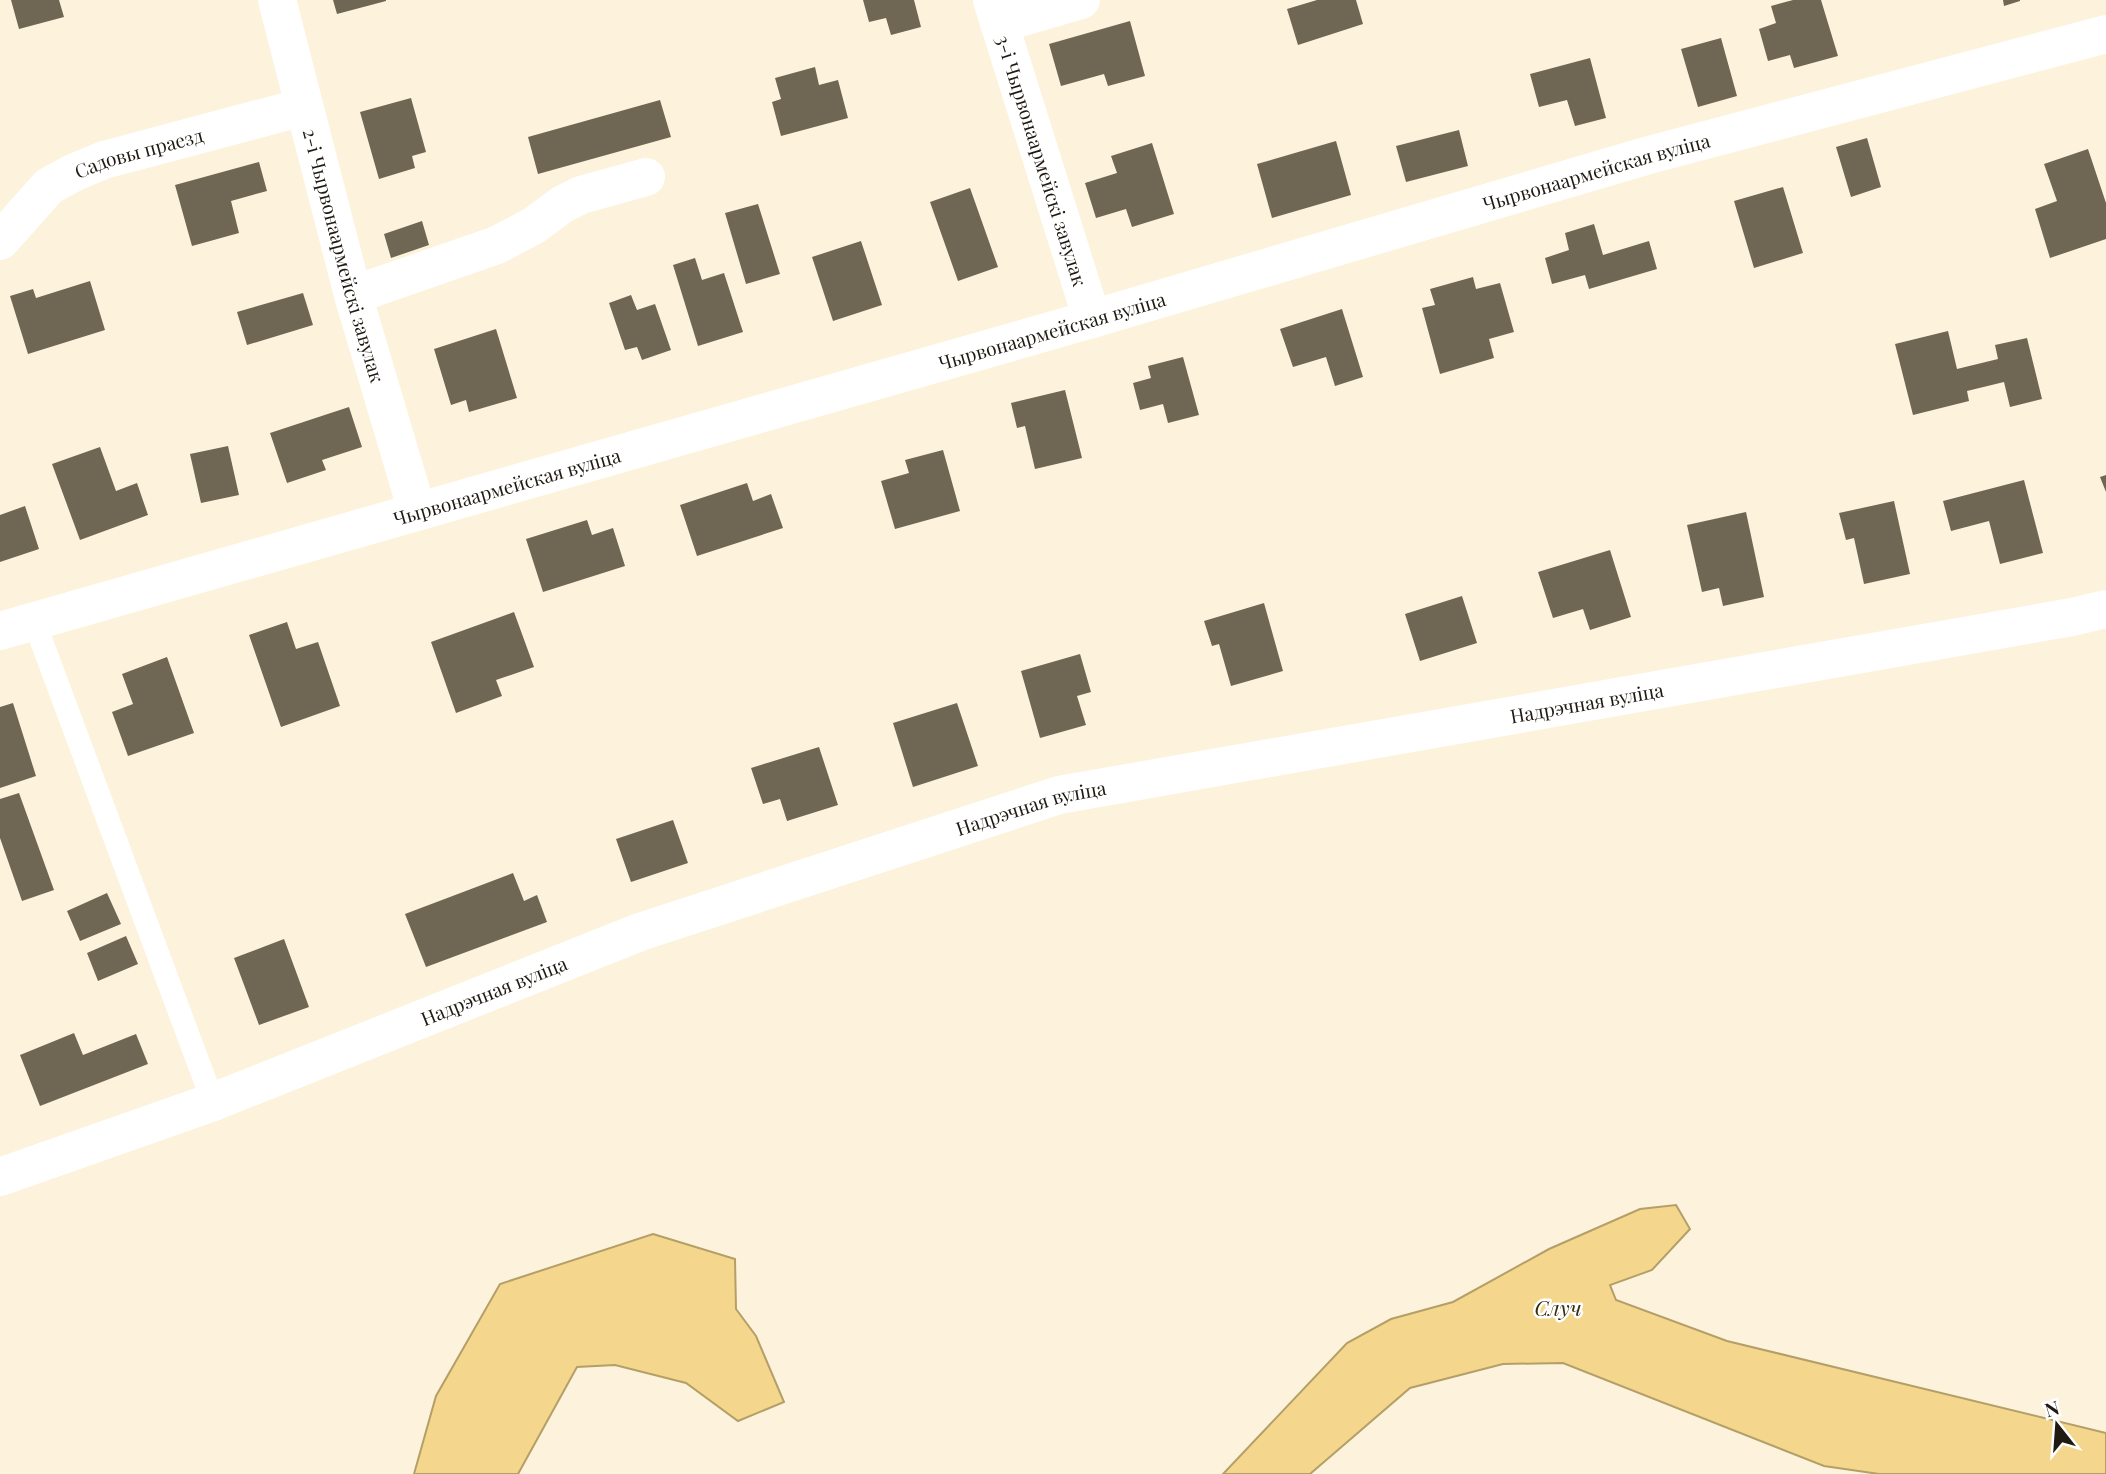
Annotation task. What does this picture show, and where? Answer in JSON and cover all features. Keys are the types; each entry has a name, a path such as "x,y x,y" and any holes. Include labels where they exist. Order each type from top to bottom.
{"street":[{"name":"2-і Чырвонаармейскі завулак","path":"277,0 353,295 417,511"},
{"path":"995,12 1081,0"},
{"name":"3-і Чырвонаармейскі завулак","path":"995,12 1092,319"},
{"name":"Чырвонаармейская вуліца","path":"17,626 1092,319 1649,155 2106,34"},
{"name":"Садовы праезд","path":"0,241 49,186 75,172 104,160 303,107"},
{"path":"353,295 497,245 533,226 572,199 646,177"},
{"name":"Надрэчная вуліца","path":"0,1177 213,1102 640,932 1059,795 2031,625 2106,609"}],"lane":[{"path":"17,626 213,1102"}],"water":[{"name":"Случ","path":"1676,1205 1690,1229 1652,1270 1610,1285 1616,1300 1727,1341 2106,1433 2106,1474 1879,1474 1824,1466 1563,1363 1503,1364 1410,1388 1310,1474 1223,1474 1347,1343 1391,1319 1453,1302 1549,1249 1640,1209"},
{"path":"653,1234 735,1259 736,1309 756,1336 784,1402 738,1421 686,1383 615,1365 577,1367 518,1474 414,1474 436,1396 500,1284"}],"building":[{"path":"11,0 59,0 64,17 19,29"},
{"path":"333,0 386,0 386,1 337,14"},
{"path":"863,0 914,0 921,27 891,35 886,18 869,22"},
{"path":"1317,0 1356,0 1363,24 1298,45 1287,9"},
{"path":"1793,0 1821,0 1838,56 1794,68 1790,55 1768,61 1759,29 1776,23 1771,6"},
{"path":"2003,0 2020,0 2020,1 2004,6"},
{"path":"1130,21 1145,76 1108,86 1104,74 1061,86 1049,44"},
{"path":"1721,38 1737,96 1698,107 1681,49"},
{"path":"1590,58 1606,118 1575,126 1567,100 1539,107 1530,74"},
{"path":"815,67 819,85 838,80 848,118 781,136 772,102 781,99 775,78"},
{"path":"411,98 426,152 412,156 415,168 379,179 360,112"},
{"path":"660,100 671,137 538,174 528,137"},
{"path":"1459,130 1468,166 1406,182 1396,146"},
{"path":"1867,138 1881,187 1851,197 1836,147"},
{"path":"1336,141 1351,195 1272,218 1257,164"},
{"path":"1152,143 1174,214 1132,227 1126,209 1096,218 1085,183 1117,173 1111,156"},
{"path":"2088,149 2106,203 2106,239 2050,258 2035,209 2057,201 2044,164"},
{"path":"259,162 267,191 231,201 239,233 192,246 175,185"},
{"path":"1783,187 1803,253 1754,268 1734,201"},
{"path":"970,188 998,267 958,281 930,202"},
{"path":"758,204 780,274 746,284 725,213"},
{"path":"422,221 429,245 391,258 384,234"},
{"path":"1594,224 1603,255 1649,241 1657,269 1589,289 1585,275 1552,284 1545,258 1569,250 1565,233"},
{"path":"861,241 882,305 833,321 812,257"},
{"path":"695,258 702,280 724,273 743,332 698,346 673,265"},
{"path":"1473,277 1476,289 1500,283 1514,332 1489,339 1494,358 1440,374 1422,308 1435,305 1430,289"},
{"path":"90,281 105,330 28,354 10,296 33,289 36,298"},
{"path":"303,293 313,325 247,345 237,312"},
{"path":"631,295 637,310 655,304 671,350 642,360 637,347 625,350 609,303"},
{"path":"1342,309 1363,377 1335,386 1326,357 1293,367 1280,329"},
{"path":"496,329 517,398 469,412 466,400 451,405 434,349"},
{"path":"1948,331 1957,369 1998,359 1995,345 2027,338 2042,399 2010,407 2004,382 1967,391 1969,401 1913,415 1895,344"},
{"path":"1183,357 1199,415 1168,423 1163,404 1140,410 1133,383 1151,378 1148,366"},
{"path":"1065,390 1082,458 1035,469 1025,426 1017,428 1011,403"},
{"path":"349,407 362,447 322,460 326,470 287,483 270,433"},
{"path":"228,446 239,495 201,503 190,454"},
{"path":"100,447 116,491 137,483 148,515 80,540 52,464"},
{"path":"943,450 960,511 895,529 881,481 909,473 905,460"},
{"path":"2106,475 2106,492 2100,477"},
{"path":"2024,480 2043,553 2000,564 1989,521 1951,531 1943,501"},
{"path":"747,483 753,501 771,494 783,528 697,556 680,505"},
{"path":"1894,501 1910,574 1864,584 1854,538 1846,540 1839,513"},
{"path":"25,506 39,549 0,562 0,515"},
{"path":"1746,512 1764,597 1723,606 1719,588 1702,592 1687,525"},
{"path":"587,520 592,535 613,528 625,566 543,592 526,539"},
{"path":"1610,550 1631,617 1590,630 1583,609 1553,618 1538,572"},
{"path":"1462,596 1477,643 1420,661 1405,614"},
{"path":"1264,603 1283,671 1231,686 1219,644 1212,646 1204,621"},
{"path":"514,612 534,667 496,680 502,696 456,713 431,642"},
{"path":"287,622 296,649 318,642 340,706 281,727 249,635"},
{"path":"1080,654 1091,692 1077,696 1086,725 1040,738 1021,671"},
{"path":"167,657 194,733 128,756 112,712 133,704 122,674"},
{"path":"13,703 36,776 0,788 0,707"},
{"path":"957,703 978,766 913,787 893,723"},
{"path":"819,747 838,805 787,821 780,799 763,804 751,768"},
{"path":"19,793 54,890 22,901 0,838 0,799"},
{"path":"673,820 688,863 631,882 616,839"},
{"path":"513,873 524,901 537,895 547,922 426,967 405,914"},
{"path":"107,893 121,924 80,941 67,911"},
{"path":"126,936 138,964 98,981 87,953"},
{"path":"284,939 309,1007 259,1025 234,958"},
{"path":"74,1033 83,1055 136,1034 148,1064 40,1106 20,1055"}]}
